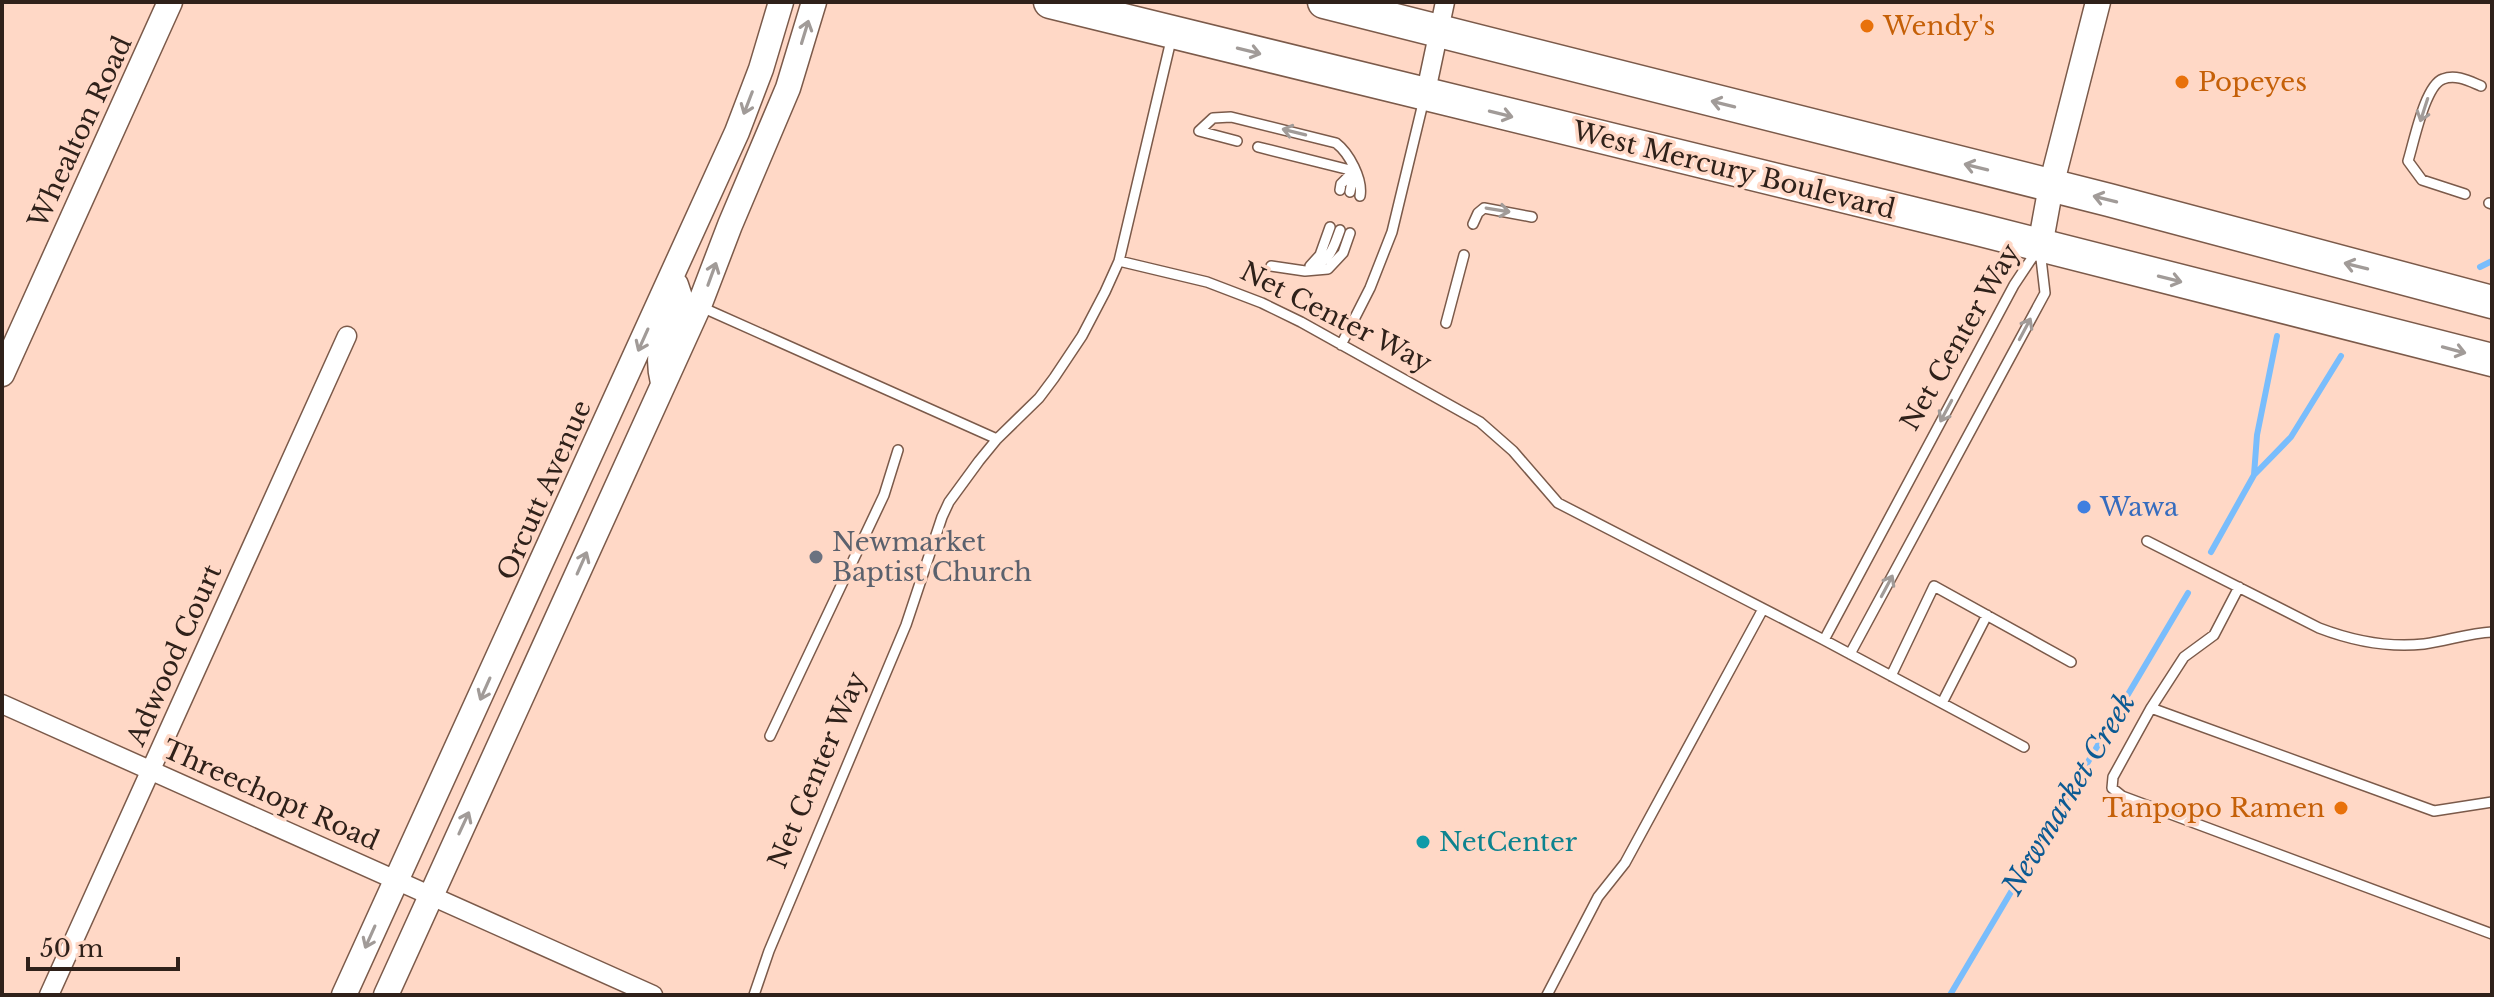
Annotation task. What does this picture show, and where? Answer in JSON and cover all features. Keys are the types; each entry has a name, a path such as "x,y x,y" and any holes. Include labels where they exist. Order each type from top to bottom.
{"highway":[{"name":"West Mercury Boulevard","path":"1050,2 2492,360"},
{"path":"1324,2 1441,17 2051,186 2492,302"}],"main road":[{"name":"Whealton Road","path":"2,374 170,2"},
{"name":"Orcutt Avenue","path":"344,995 737,132 761,69 781,2"},
{"path":"386,995 699,306 788,88 814,2"},
{"path":"2040,246 2051,186 2098,2"},
{"path":"663,385 658,363 660,350 680,297 680,290 669,282"}],"street":[{"path":"1425,96 1441,17"},
{"name":"Adwood Court","path":"49,995 347,336"},
{"name":"Threechopt Road","path":"2,704 431,894"},
{"path":"431,894 653,995"}],"lane":[{"path":"1119,261 1173,32"},
{"path":"2465,194 2422,180 2408,161 2431,87 2442,79 2458,77 2481,86"},
{"path":"1341,345 1370,288 1392,232 1425,96"},
{"path":"1237,141 1199,131 1213,118 1231,117 1336,143 1349,155 1361,187 1350,193 1341,184 1354,171"},
{"path":"1258,147 1354,171"},
{"path":"1473,224 1484,208 1532,217"},
{"path":"1271,266 1305,271 1328,269 1337,262 1340,230 1305,271"},
{"name":"Net Center Way","path":"1824,640 2014,285 2040,246"},
{"name":"Net Center Way","path":"1850,654 2045,293 2040,246"},
{"path":"1446,323 1464,255"},
{"name":"Net Center Way","path":"754,995 769,951 906,625 949,502 997,439 1039,398 1054,378 1082,336 1119,261 1183,275 1232,291 1301,322 1480,422 1513,451 1558,503 2024,747"},
{"path":"699,306 997,439"},
{"path":"770,736 884,495 898,450"},
{"path":"2147,541 2319,628 2367,642 2393,646 2424,644 2492,632"},
{"path":"1891,676 1934,586 2071,662"},
{"path":"2239,587 2214,635 2184,657 2151,708 2113,777 2112,788 2122,796 2492,934"},
{"path":"1547,995 1598,897 1625,863 1763,609"},
{"path":"1942,703 1987,615"},
{"path":"2151,708 2434,811 2492,802"}],"waterway":[{"name":"Newmarket Creek","path":"2480,267 2492,261"},
{"path":"2211,552 2254,475 2257,435 2277,336"},
{"name":"Newmarket Creek","path":"2254,475 2291,437 2341,356"},
{"name":"Newmarket Creek","path":"1950,995 2188,593"}],"place":[{"name":"Wendy's","path":"1867,26"},
{"name":"Popeyes","path":"2182,82"},
{"name":"Wawa","path":"2084,507"},
{"name":"Newmarket Baptist Church","path":"816,557"},
{"name":"Tanpopo Ramen","path":"2341,808"},
{"name":"NetCenter","path":"1423,842"}]}
